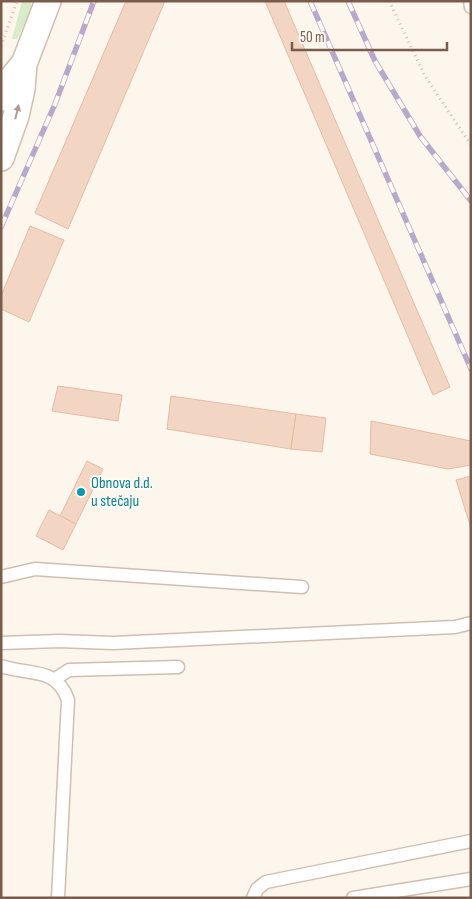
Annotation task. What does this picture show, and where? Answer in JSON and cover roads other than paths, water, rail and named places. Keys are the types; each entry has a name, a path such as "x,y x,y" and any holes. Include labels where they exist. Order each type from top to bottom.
{"street":[{"path":"1,158 16,116 22,90 24,64 48,1"},
{"path":"1,98 12,78 24,64"}],"lane":[{"path":"470,1 471,6"},
{"path":"1,577 35,569 302,587"},
{"path":"1,643 123,642 455,627 471,623"},
{"path":"1,666 14,670 38,672 55,680 63,687 68,700 58,898"},
{"path":"55,680 68,670 178,667"},
{"path":"253,898 257,889 266,882 471,841"},
{"path":"353,898 471,879"}],"railway":[{"path":"1,227 55,104 94,1"},
{"path":"310,1 471,369"},
{"path":"348,1 375,61 420,136 471,201"}],"place":[{"name":"Obnova d.d. u stečaju","path":"81,492"}]}
